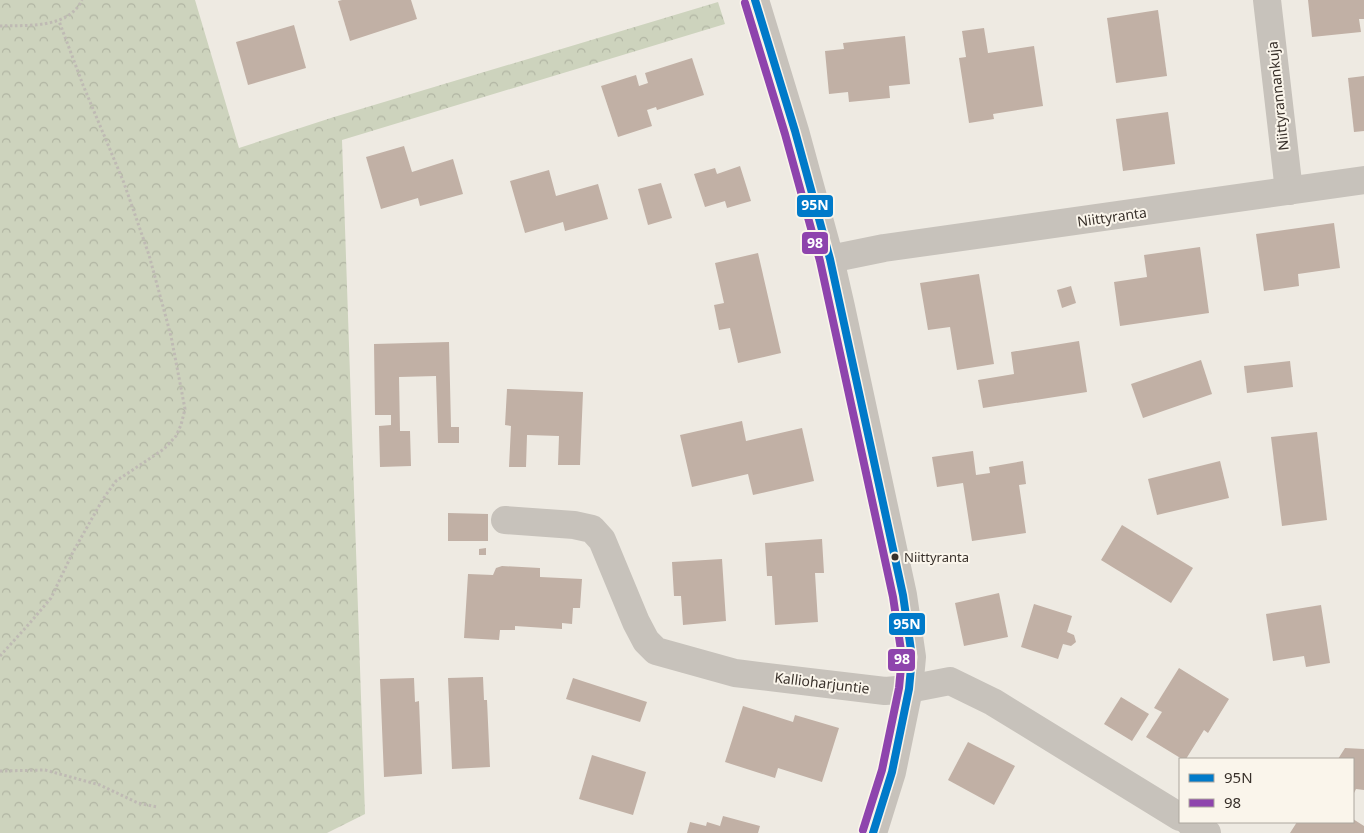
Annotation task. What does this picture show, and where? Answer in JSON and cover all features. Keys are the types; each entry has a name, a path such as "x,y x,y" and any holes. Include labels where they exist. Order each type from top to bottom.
{"street":[{"path":"755,0 795,131 842,307 903,595 912,657 909,689 892,772 873,833"},
{"name":"Niittyrannankuja","path":"1267,0 1289,192"},
{"name":"Niittyranta","path":"830,259 884,248 1364,180"},
{"name":"Kallioharjuntie","path":"505,520 574,525 592,529 602,540 636,622 646,641 656,651 736,673 885,691 909,689 950,681 993,702 1179,815"},
{"path":"1191,823 1207,833"}],"path":[{"path":"0,26 34,25 59,21 72,13 82,0"},
{"path":"0,656 51,598 77,544 103,499 116,481 164,448 176,436 185,409 171,336 149,256 124,183 83,85 59,21"},
{"path":"0,772 45,770 100,785 138,803 157,807"}],"green space":[{"path":"0,0 195,0 239,148 334,117 718,2 725,24 342,140 365,814 327,833 0,833"}],"building":[{"path":"411,0 417,19 350,41 338,1"},
{"path":"1308,0 1364,0 1364,19 1359,19 1361,32 1312,37"},
{"path":"1158,10 1167,76 1116,83 1107,18"},
{"path":"294,25 306,68 248,85 236,42"},
{"path":"984,28 988,53 1034,46 1043,106 993,114 994,119 969,123 959,58 966,57 962,31"},
{"path":"905,36 910,84 889,86 890,98 849,102 848,92 829,94 825,51 844,49 843,43"},
{"path":"692,58 704,95 657,110 656,107 647,110 652,126 618,137 601,86 636,75 639,86 648,83 645,73"},
{"path":"1364,76 1364,131 1354,132 1348,78"},
{"path":"1168,112 1175,164 1123,171 1116,119"},
{"path":"404,146 412,172 453,159 463,194 420,206 418,198 381,209 366,157"},
{"path":"740,166 751,201 727,208 725,201 705,207 694,174 715,168 717,174"},
{"path":"549,170 556,196 598,184 608,219 565,231 563,222 525,233 510,181"},
{"path":"661,183 672,218 648,225 638,189"},
{"path":"1334,223 1340,268 1298,274 1299,286 1264,291 1256,234"},
{"path":"1200,247 1209,313 1120,326 1114,282 1147,277 1144,255"},
{"path":"758,253 781,353 738,363 730,328 719,330 714,305 724,303 715,263"},
{"path":"979,274 994,364 957,370 950,327 928,330 920,283"},
{"path":"1071,286 1076,303 1062,308 1057,290"},
{"path":"1079,341 1087,392 983,408 978,380 1014,374 1011,352"},
{"path":"449,342 451,427 459,427 459,443 438,443 436,376 399,377 400,431 410,431 411,466 380,467 379,426 391,425 391,415 375,415 374,344"},
{"path":"1201,360 1212,394 1143,418 1131,384"},
{"path":"1290,361 1293,387 1247,393 1244,366"},
{"path":"507,389 583,392 580,465 558,465 559,436 527,435 526,467 509,467 511,426 505,425"},
{"path":"742,421 746,441 802,428 814,481 753,495 748,474 692,487 680,435"},
{"path":"1317,432 1327,520 1282,526 1271,437"},
{"path":"973,451 976,475 990,473 989,467 1023,461 1026,484 1019,485 1026,533 972,541 963,483 937,487 932,457"},
{"path":"1220,461 1229,498 1157,515 1148,479"},
{"path":"448,513 488,514 488,541 448,541"},
{"path":"1122,525 1193,568 1171,603 1101,560"},
{"path":"822,539 824,573 815,573 818,622 775,625 772,576 767,576 765,543"},
{"path":"486,548 486,555 479,555 479,549"},
{"path":"722,559 726,621 683,625 681,596 674,596 672,562"},
{"path":"502,566 540,568 540,577 582,579 580,608 573,608 572,624 562,623 562,629 515,626 515,630 500,630 499,640 464,638 468,574 493,575 496,568"},
{"path":"999,593 1008,637 964,646 955,603"},
{"path":"1034,604 1072,616 1067,632 1074,635 1076,642 1071,646 1063,644 1058,659 1021,647"},
{"path":"1321,605 1330,663 1306,667 1304,656 1273,661 1266,614"},
{"path":"1179,668 1229,699 1208,733 1204,730 1187,758 1180,758 1146,737 1162,712 1154,708"},
{"path":"483,677 484,700 487,700 490,767 452,769 448,678"},
{"path":"414,678 415,702 419,701 422,774 384,777 380,679"},
{"path":"573,678 647,702 640,722 566,699"},
{"path":"1121,697 1149,714 1132,741 1104,724"},
{"path":"743,706 793,722 795,715 839,728 822,782 778,768 775,778 725,762"},
{"path":"968,742 1015,766 994,805 948,780"},
{"path":"1345,748 1364,749 1364,790 1356,789 1354,793 1354,758 1339,758"},
{"path":"592,755 646,772 633,815 579,799"},
{"path":"723,816 760,826 758,833 687,833 690,822 706,826 707,822 720,826"},
{"path":"1354,820 1364,826 1364,833 1290,833 1296,823 1354,823"}],"transit line":[{"name":"95N","path":"755,0 795,131 830,259 903,595 912,657 909,689 892,772 873,833"},
{"name":"98","path":"745,3 785,134 820,261 893,597 902,657 899,688 882,770 863,830"}],"place":[{"name":"Niittyranta","path":"895,557"}]}
